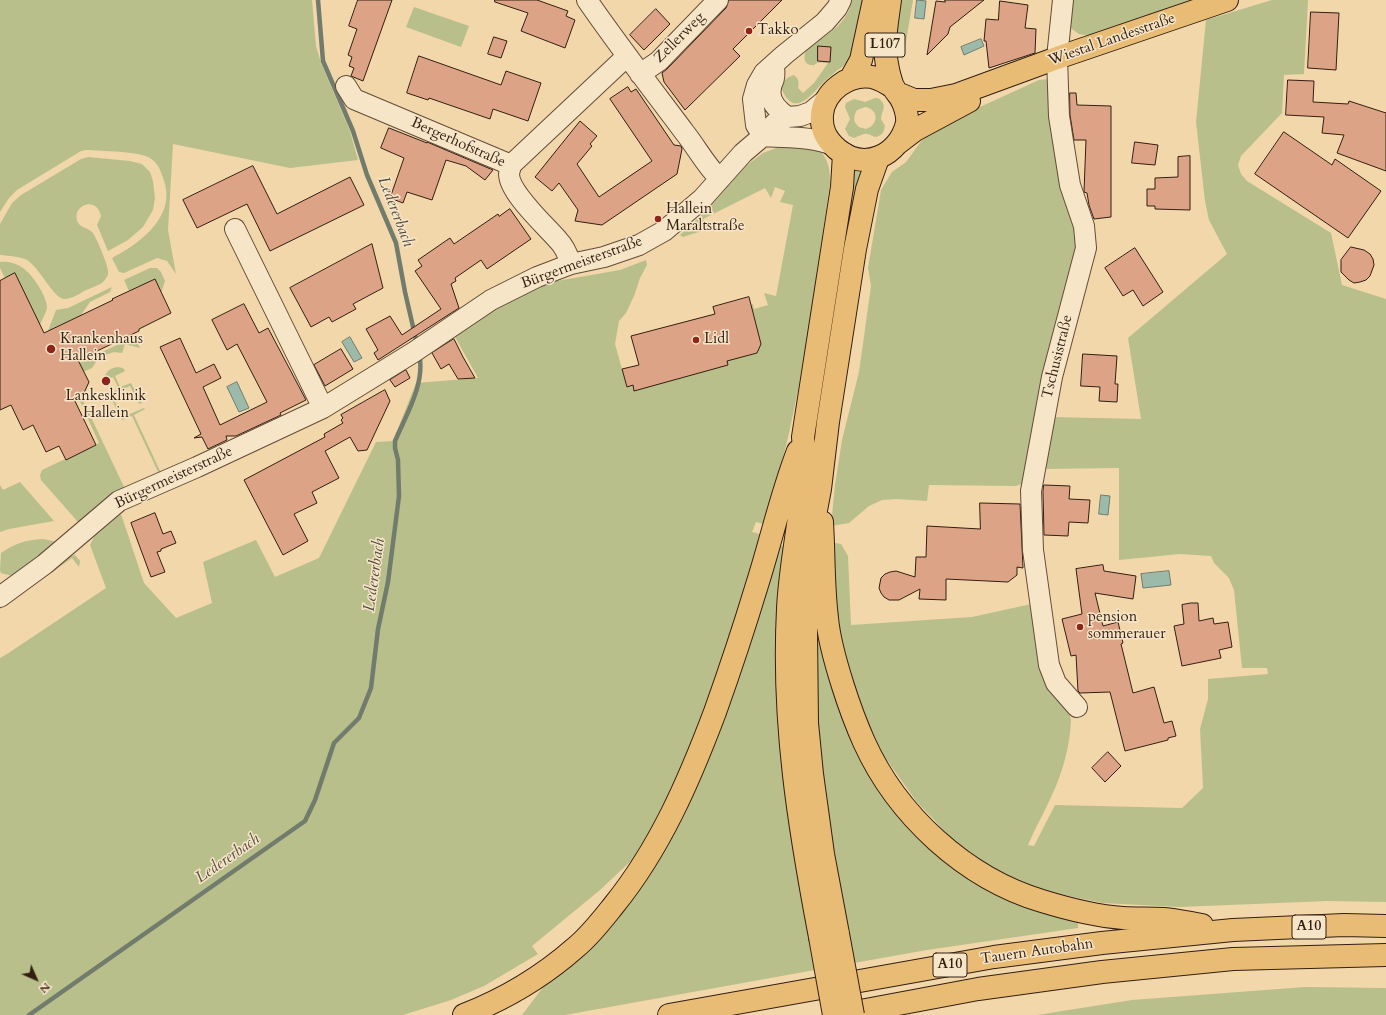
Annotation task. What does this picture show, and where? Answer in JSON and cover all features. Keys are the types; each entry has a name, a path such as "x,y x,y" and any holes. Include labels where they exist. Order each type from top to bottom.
{"main road":[{"name":"L107","path":"851,78 861,60 874,0"},
{"name":"L107","path":"890,0 885,43 888,69 896,91 905,108 907,121 904,134 890,151 878,158 868,160 857,160 838,150 827,138 822,128 822,113 828,98 838,86 851,78 871,77 883,81 896,91"},
{"name":"Wiestal Landesstraße","path":"896,91 914,100 942,99 1227,0"},
{"name":"Wiestal Landesstraße","path":"898,143 915,130 940,116 1050,61"},
{"path":"838,150 842,187 803,437 804,472 788,607 788,718 799,820 829,936 853,1015"},
{"path":"834,1015 823,854 812,774 808,723 806,632 808,552 820,489 828,422 855,249 867,189 878,158"},
{"path":"464,1015 506,996 530,982 576,948 625,892 654,848 680,798 702,746 728,677 758,584 790,472 803,437"},
{"path":"820,489 827,618 836,662 849,702 865,743 885,779 901,802 923,827 944,848 977,872 1010,889 1041,901 1081,912 1122,918 1166,919 1232,930"},
{"name":"Tauern Autobahn","path":"669,1015 994,958 1102,942 1232,930 1386,926"},
{"name":"Tauern Autobahn","path":"839,1015 978,989 1102,972 1234,958 1386,955"}],"street":[{"path":"587,0 626,56 692,141 712,171 720,179"},
{"name":"Zellerweg","path":"640,74 659,61 718,0"},
{"path":"838,150 823,141 763,136 756,125 753,99 757,85 764,74 784,55 825,22 837,8 841,0"},
{"name":"Tschusistraße","path":"1063,0 1050,61 1070,185 1084,226 1086,248 1052,377 1031,492 1033,550 1049,666 1056,683 1077,707"},
{"path":"512,165 626,56"},
{"path":"774,65 774,78 771,87 771,97 774,105 780,112 788,117 800,116 811,112 828,98"},
{"name":"Bergerhofstraße","path":"346,86 354,99 512,165 509,175 513,186 533,214 559,240 566,251 571,264"},
{"name":"Bürgermeisterstraße","path":"0,597 45,564 119,501 323,408 419,349 491,300 537,277 571,264 604,257 639,245 664,231 702,199 743,153 763,136 775,123 788,117"},
{"path":"235,229 323,408"}],"green space":[{"path":"0,0 312,0 316,46 321,63 350,131 358,160 290,168 173,144 168,230 176,274 167,261 157,258 124,273 119,272 112,258 145,236 161,216 165,204 166,191 163,178 158,166 150,158 137,154 110,151 81,151 17,190 9,198 0,212"},
{"path":"852,0 864,0 854,48 850,59 805,100 799,103 793,103 787,99 782,90 784,82 789,77 794,75 798,81 798,88 803,93 814,83 828,63 818,63 814,65 806,63 804,58 806,51 841,23 846,17"},
{"path":"895,0 913,0 903,59 891,51"},
{"path":"1068,0 1189,0 1091,36 1079,34 1069,27"},
{"path":"1272,0 1308,0 1304,74 1284,75 1282,113 1241,156 1238,165 1241,174 1247,181 1331,233 1342,285 1386,299 1386,902 1328,901 1179,907 1102,903 1032,888 986,866 955,842 916,801 879,749 855,691 844,651 835,601 829,542 841,544 848,556 851,625 972,617 1036,603 1071,720 1065,758 1056,786 1028,845 1034,846 1055,805 1182,808 1203,788 1200,729 1208,699 1208,679 1268,674 1267,668 1242,668 1234,590 1229,578 1214,563 1211,556 1180,554 1119,560 1119,468 1041,469 1051,417 1141,419 1128,338 1227,254 1209,220 1205,201 1196,122 1206,20"},
{"path":"414,7 469,26 461,47 406,27"},
{"path":"1050,79 1080,245 1024,483 1016,486 929,485 927,501 896,499 882,500 869,506 849,523 831,526 835,485 842,440 859,372 871,286 868,268 881,190 892,172 906,162 922,140 947,122 1039,80"},
{"path":"878,98 883,103 884,108 881,119 885,126 883,133 877,137 869,134 863,134 854,138 849,136 845,129 850,119 845,107 846,103 854,99 865,102","holes":["865,107 870,108 875,114 875,121 866,129 859,127 854,119 857,110"]},
{"path":"784,145 820,150 827,162 830,179 808,333 795,408 777,481 763,524 756,522 752,532 760,534 751,572 716,679 680,772 661,813 633,859 600,890 532,946 538,954 484,986 451,1000 403,1015 0,1015 0,658 106,588 90,545 94,537 121,514 144,583 176,618 212,603 203,562 256,540 275,577 319,558 376,442 393,441 416,383 478,378 454,335 499,307 545,283 620,270 646,260 647,265 640,278 634,296 626,313 619,321 615,344 627,387 633,385 634,390 725,354 744,349 746,356 757,353 761,344 751,305 753,304 754,309 768,305 764,293 776,296 793,205 780,202 785,191 775,187 771,198 765,188 703,219 708,229 683,237 680,235 708,209 747,165 763,153"},
{"path":"88,157 130,161 142,164 150,172 153,181 155,198 153,210 143,227 128,240 108,251 97,225 101,216 98,209 94,205 89,204 80,208 77,213 79,224 92,232 94,235 105,260 108,275 99,285 64,299 55,294 37,269 27,260 0,255 0,224 12,203 21,195 81,159"},
{"path":"851,170 862,171 853,200 846,250 842,249"},
{"path":"0,262 13,263 25,269 38,284 45,299 47,308 40,325 15,273 5,278 0,268"},
{"path":"150,268 157,268 161,272 165,281 161,293 155,279 129,291 124,280"},
{"path":"112,287 110,292 90,302 81,315 48,331 56,310 68,308"},
{"path":"134,337 140,348 125,344 122,353 114,352 105,355 96,362 92,368 72,377 68,368"},
{"path":"118,367 123,368 125,371 115,376 120,387 131,383 142,403 139,404 130,386 111,394 110,393 119,389 113,377 104,381 105,375 110,369"},
{"path":"81,396 125,489 82,521 78,522 41,480 40,475 42,470 99,443 78,397"},
{"path":"112,400 114,400 123,417 144,408 145,409 134,415 161,473 159,474 132,416 122,420"},
{"path":"20,482 54,521 0,532 0,485 3,490"},
{"path":"43,539 53,541 55,545 16,577 1,573 1,553 21,543"},
{"path":"780,546 783,546 783,551 779,634 789,814 815,970 565,1015 522,1015 547,982 677,826 711,753 745,658"},
{"path":"75,555 80,561 79,567 72,558 0,609 0,606 71,556"},
{"path":"817,598 897,810 1078,921 1078,928 927,950 854,963 838,886 818,756 815,697"},
{"path":"1305,987 1386,988 1386,1015 1037,1015 1132,1000"}],"shaded area":[{"path":"917,0 926,1 924,19 915,18"},
{"path":"981,39 984,46 964,55 961,47"},
{"path":"350,337 362,358 354,362 342,342"},
{"path":"237,382 249,408 239,412 227,387"},
{"path":"1101,495 1110,496 1108,515 1099,514"},
{"path":"1169,571 1171,585 1143,588 1141,574"}],"building":[{"path":"358,0 392,0 363,81 351,76 354,68 349,66 352,57 348,55 357,29 349,26"},
{"path":"495,0 537,0 568,11 566,16 575,20 565,48 521,31 528,13 495,2"},
{"path":"729,0 782,0 733,49 740,56 685,110 664,82 662,73 726,8"},
{"path":"945,0 984,0 950,27 948,34 927,55 936,1 945,2"},
{"path":"1000,1 1028,5 1025,28 1036,29 1035,53 989,68 986,41 984,41 986,19 998,20"},
{"path":"656,9 670,24 644,50 630,35"},
{"path":"1311,12 1339,13 1336,70 1308,68"},
{"path":"494,37 507,41 501,58 488,54"},
{"path":"818,46 831,47 830,62 818,61"},
{"path":"419,56 501,85 506,71 541,83 528,121 493,109 490,119 429,98 428,100 407,93"},
{"path":"1288,80 1314,81 1313,102 1348,104 1349,101 1386,113 1386,171 1337,153 1344,135 1322,133 1324,117 1286,115"},
{"path":"628,87 631,92 636,89 674,145 681,146 682,149 677,174 602,225 575,221 578,210 559,183 552,191 535,177 580,121 597,136 590,144 592,146 577,164 599,197 652,161 610,99"},
{"path":"1070,93 1076,93 1077,105 1111,106 1111,217 1094,219 1087,193 1084,192 1086,140 1074,140 1070,115"},
{"path":"389,128 427,142 493,170 485,180 466,166 446,160 432,200 407,192 403,203 390,198 404,158 381,148"},
{"path":"1284,132 1332,165 1335,159 1381,191 1348,238 1255,174"},
{"path":"1135,142 1158,145 1155,165 1132,163"},
{"path":"1190,156 1190,210 1155,209 1155,206 1147,206 1147,189 1155,189 1155,178 1178,177 1178,157"},
{"path":"253,166 277,214 350,177 364,205 270,251 247,204 197,228 183,200"},
{"path":"510,209 531,239 487,269 481,260 455,278 456,281 451,284 459,308 378,360 374,353 378,350 366,329 390,316 402,335 441,309 415,271 422,266 418,260 450,238 454,244 498,214 499,216"},
{"path":"372,244 383,288 353,304 356,309 332,322 329,317 311,327 290,288"},
{"path":"1351,247 1364,250 1370,254 1373,259 1374,265 1370,276 1366,280 1354,283 1341,272 1341,260"},
{"path":"1135,248 1163,292 1143,306 1133,290 1123,296 1105,268"},
{"name":"Krankenhaus Hallein","path":"15,273 44,333 155,279 171,313 139,329 139,331 78,360 89,382 83,395 74,399 96,445 66,460 59,446 46,452 33,425 23,430 11,405 0,410 0,281"},
{"name":"Lidl","path":"749,297 761,344 757,353 727,361 728,365 634,391 633,385 627,387 622,369 639,365 631,336 715,314 713,307"},
{"path":"244,304 259,333 268,328 306,400 280,413 281,415 236,436 226,436 227,440 208,449 202,437 194,438 201,434 160,347 180,338 196,373 214,364 221,378 203,387 220,425 267,402 237,344 227,350 212,320"},
{"path":"454,339 475,378 458,379 449,364 441,369 432,353"},
{"path":"341,349 353,369 325,386 314,365"},
{"path":"1083,354 1117,356 1115,384 1118,384 1117,402 1099,401 1100,387 1081,386"},
{"path":"406,370 410,378 395,387 390,380"},
{"path":"385,390 390,401 367,450 358,451 350,437 325,451 339,478 312,492 317,503 294,514 308,541 283,555 244,480 325,437 324,434 343,423 341,420 343,418 341,415"},
{"path":"1044,485 1070,486 1069,499 1090,500 1088,523 1069,522 1068,536 1044,535"},
{"path":"980,503 1020,504 1023,568 1017,567 1017,575 1008,582 946,579 946,600 919,599 920,589 899,600 889,600 884,597 879,588 881,578 885,574 896,571 915,577 916,557 926,557 927,526 980,529"},
{"path":"155,513 163,534 171,531 176,543 157,552 165,572 151,577 131,523"},
{"path":"1103,565 1104,571 1136,576 1133,599 1095,593 1103,626 1118,622 1123,643 1121,644 1133,693 1154,687 1164,723 1172,721 1176,736 1168,738 1168,740 1125,751 1110,692 1080,693 1078,691 1076,655 1071,656 1062,619 1082,614 1076,569"},
{"path":"1198,603 1199,621 1213,618 1214,624 1228,622 1232,647 1219,650 1221,658 1182,666 1174,626 1184,624 1182,605"},
{"path":"1108,752 1121,766 1105,782 1092,768"}],"waterway":[{"name":"Ledererbach","path":"318,0 323,61 353,131 367,175 396,243 417,344"},
{"name":"Ledererbach","path":"29,1015 305,821 315,800 334,743 359,718 371,688 378,629 388,582 399,496 398,460 395,441 414,398 420,376 419,353"}],"place":[{"name":"Takko","path":"749,31"},
{"name":"Hallein Maraltstraße","path":"658,219"},
{"name":"Lidl","path":"696,340"},
{"name":"Krankenhaus Hallein","path":"51,349"},
{"name":"Lankesklinik Hallein","path":"106,381"},
{"name":"pension sommerauer","path":"1080,627"}]}
